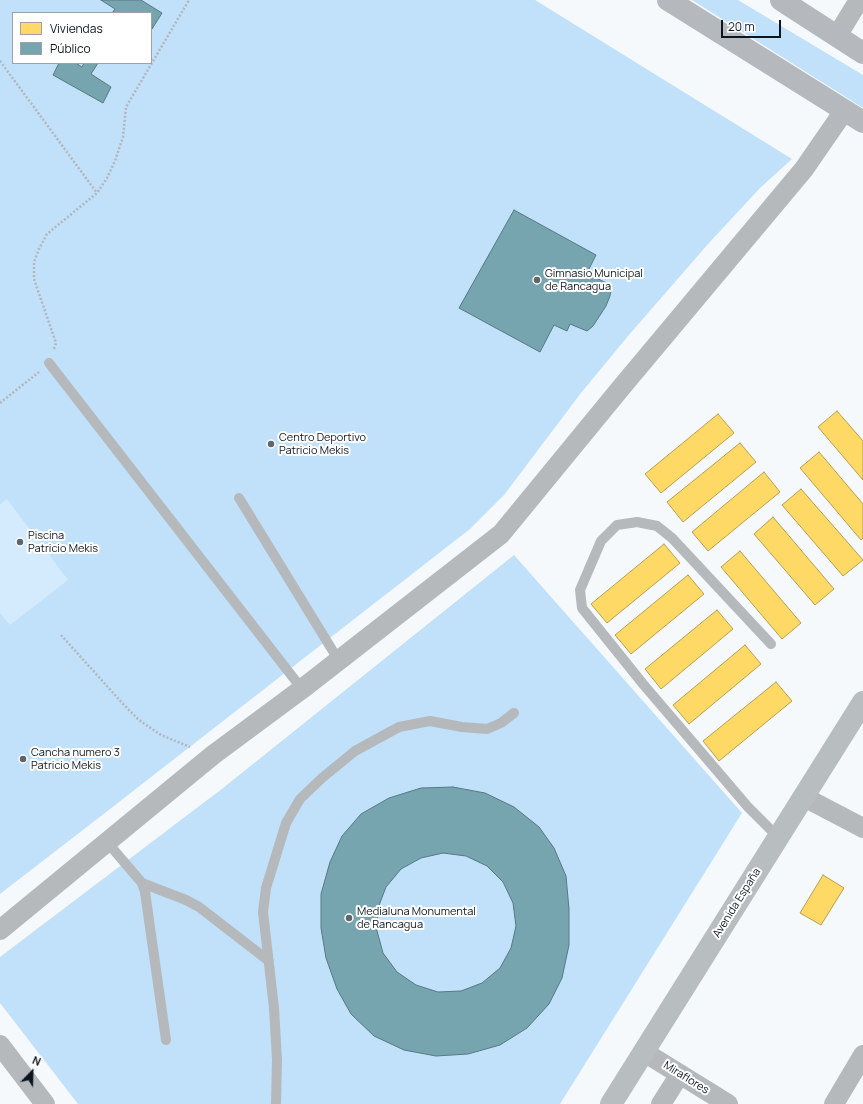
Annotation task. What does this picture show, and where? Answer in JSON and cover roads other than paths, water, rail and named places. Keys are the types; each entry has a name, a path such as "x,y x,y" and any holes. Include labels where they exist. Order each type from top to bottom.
{"main road":[{"name":"Avenida España","path":"611,1104 863,702"}],"street":[{"path":"668,0 863,122"},
{"path":"781,0 863,53"},
{"path":"837,36 859,0"},
{"path":"0,930 213,755 339,661 501,534 804,169 844,111"},
{"path":"804,796 863,828"},
{"path":"0,1045 45,1104"},
{"name":"Miraflores","path":"644,1052 728,1104"},
{"path":"834,1104 863,1055"},
{"path":"661,1104 680,1074"}],"lane":[{"path":"49,364 302,689"},
{"path":"239,498 339,661"},
{"path":"771,644 672,538 657,526 637,522 617,525 601,541 580,590 582,608 648,690 748,807 778,837"},
{"path":"276,1104 277,1060 274,1008 263,912 266,888 286,823 300,799 322,778 355,751 399,727 430,721 462,727 487,729 501,724 514,713"},
{"path":"107,842 142,883 145,892 166,1040"},
{"path":"142,883 186,900 199,907 269,961"}],"place":[{"name":"Gimnasio Municipal de Rancagua","path":"537,280"},
{"name":"Centro Deportivo Patricio Mekis","path":"271,444"},
{"name":"Piscina Patricio Mekis","path":"20,542"},
{"name":"Cancha numero 3 Patricio Mekis","path":"23,759"},
{"name":"Medialuna Monumental de Rancagua","path":"349,918"}]}
